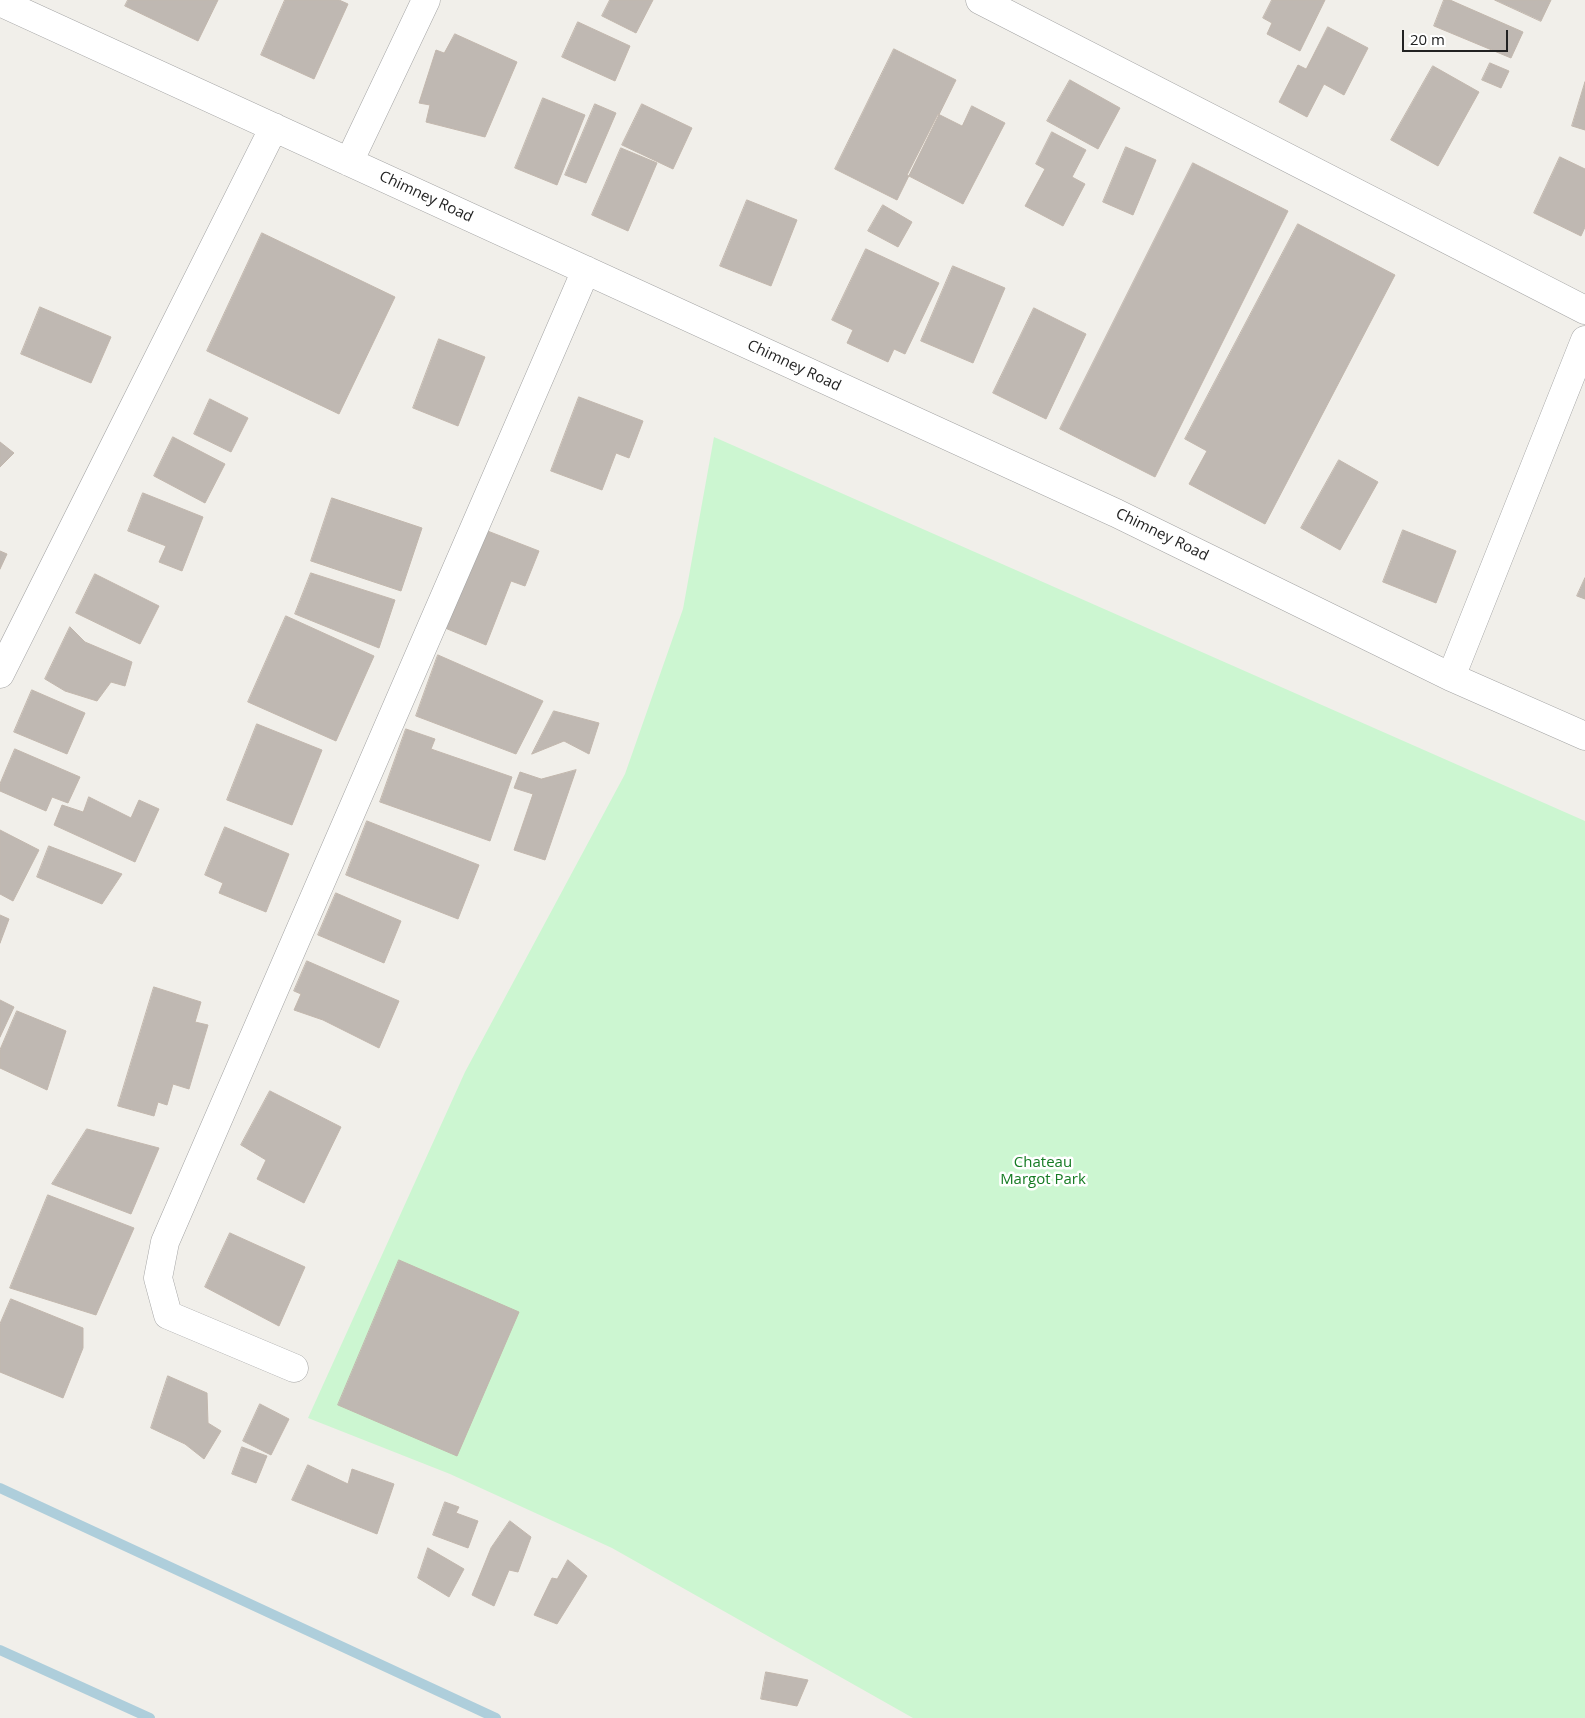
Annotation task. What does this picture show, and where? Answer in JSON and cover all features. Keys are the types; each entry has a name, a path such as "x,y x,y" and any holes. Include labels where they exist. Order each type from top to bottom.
{"street":[{"path":"349,162 426,0"},
{"path":"980,0 1585,310"},
{"name":"Chimney Road","path":"0,2 1116,513 1451,676 1585,736"},
{"path":"0,674 274,127"},
{"path":"294,1368 168,1315 158,1278 165,1242 586,270"},
{"path":"1451,676 1585,340"}],"green space":[{"name":"Chateau Margot Park","path":"714,437 1585,821 1585,1718 913,1718 612,1548 450,1474 308,1418 465,1072 625,774 683,609"}],"building":[{"path":"128,0 218,0 198,41 125,6"},
{"path":"285,0 339,0 348,4 314,79 261,55"},
{"path":"610,0 653,0 636,33 602,16"},
{"path":"1272,0 1325,0 1300,51 1267,34 1272,23 1263,18"},
{"path":"1444,0 1450,0 1523,32 1511,58 1434,26"},
{"path":"1495,0 1551,0 1541,21"},
{"path":"578,22 630,46 615,81 562,57"},
{"path":"1328,27 1368,48 1344,95 1324,84 1307,117 1279,102 1298,65 1306,69"},
{"path":"455,34 517,62 485,137 426,122 430,105 419,103 436,50 444,53"},
{"path":"894,49 956,80 897,200 835,169"},
{"path":"1490,63 1509,71 1501,88 1482,80"},
{"path":"1433,66 1479,92 1438,166 1391,140"},
{"path":"1070,80 1120,108 1098,149 1047,121"},
{"path":"1585,82 1585,130 1572,126"},
{"path":"543,98 585,115 557,185 515,168"},
{"path":"595,104 616,113 586,183 565,175"},
{"path":"642,104 692,128 673,169 622,145"},
{"path":"972,106 1005,123 963,204 907,175 938,114 962,126"},
{"path":"1052,132 1086,150 1072,177 1085,184 1063,226 1025,206 1045,169 1036,164"},
{"path":"1126,147 1156,160 1133,215 1103,202"},
{"path":"621,148 657,163 628,231 592,215"},
{"path":"1560,157 1585,169 1585,227 1581,236 1534,213"},
{"path":"1193,163 1288,211 1155,477 1060,429"},
{"path":"747,200 797,220 771,286 720,266"},
{"path":"883,205 912,222 898,247 868,231"},
{"path":"1298,224 1395,275 1265,524 1189,484 1207,451 1185,439"},
{"path":"262,233 395,297 339,414 207,351"},
{"path":"866,249 939,283 905,354 894,349 888,362 847,343 853,330 832,320"},
{"path":"953,266 1005,288 973,363 921,341"},
{"path":"40,307 111,337 91,383 21,354"},
{"path":"1034,308 1086,334 1046,419 993,393"},
{"path":"439,339 485,357 458,426 413,408"},
{"path":"579,397 643,421 629,458 616,453 602,490 551,471"},
{"path":"210,399 248,418 231,452 194,434"},
{"path":"173,437 225,464 205,503 154,476"},
{"path":"0,442 14,453 0,467"},
{"path":"1339,460 1378,482 1340,550 1301,528"},
{"path":"143,493 203,517 182,571 159,562 166,546 128,531"},
{"path":"332,498 422,528 401,591 311,561"},
{"path":"485,530 539,551 525,586 511,581 486,645 445,628"},
{"path":"1403,530 1456,551 1436,603 1383,582"},
{"path":"0,551 7,554 0,569"},
{"path":"311,573 395,600 379,648 295,614"},
{"path":"95,574 159,606 140,644 76,613"},
{"path":"1585,578 1585,599 1577,596"},
{"path":"286,616 374,656 336,741 248,702"},
{"path":"70,627 85,642 132,662 125,686 111,682 97,701 65,691 45,679"},
{"path":"438,655 543,701 516,754 416,716"},
{"path":"32,690 85,713 67,754 14,732"},
{"path":"554,711 599,723 589,754 564,741 532,754"},
{"path":"257,724 322,750 292,825 227,800"},
{"path":"406,729 435,739 431,749 512,777 490,841 380,802"},
{"path":"15,749 80,777 68,803 52,797 46,811 0,791 0,784"},
{"path":"576,770 545,860 514,850 533,794 514,788 520,772 541,779"},
{"path":"89,797 131,818 139,800 159,809 135,862 54,825 62,805 83,812"},
{"path":"367,821 479,865 458,919 346,875"},
{"path":"225,827 289,854 266,912 219,893 223,883 205,875"},
{"path":"0,830 39,850 13,901 0,894"},
{"path":"49,846 122,874 102,904 37,877"},
{"path":"336,893 401,921 384,963 318,935"},
{"path":"0,915 9,919 0,943"},
{"path":"307,961 399,1001 379,1048 323,1020 294,1010 301,994 294,991"},
{"path":"154,987 201,1002 195,1022 208,1025 189,1089 173,1084 167,1105 158,1102 154,1116 118,1106"},
{"path":"0,1000 14,1007 0,1037"},
{"path":"17,1011 66,1031 47,1090 0,1068 0,1050"},
{"path":"270,1091 341,1127 304,1203 257,1179 266,1160 241,1145"},
{"path":"87,1129 159,1148 131,1214 52,1184"},
{"path":"48,1195 134,1228 96,1315 10,1288"},
{"path":"230,1233 305,1267 279,1326 205,1287"},
{"path":"399,1260 519,1312 457,1456 338,1405"},
{"path":"11,1299 83,1328 83,1348 63,1398 0,1372 0,1324"},
{"path":"168,1376 207,1393 208,1423 221,1431 204,1459 185,1444 151,1428"},
{"path":"260,1404 289,1419 271,1455 243,1441"},
{"path":"242,1447 267,1456 256,1483 232,1474"},
{"path":"308,1465 348,1484 352,1469 394,1484 377,1534 292,1500"},
{"path":"445,1502 459,1507 456,1513 478,1521 468,1548 433,1535"},
{"path":"510,1521 531,1537 518,1572 509,1570 494,1606 472,1595 491,1548"},
{"path":"428,1548 464,1569 449,1597 418,1578"},
{"path":"568,1560 587,1576 557,1624 534,1615 552,1578 557,1579"},
{"path":"766,1672 808,1680 797,1706 761,1699"}],"waterway":[{"path":"0,1488 496,1718"},
{"path":"0,1650 150,1718"}]}
